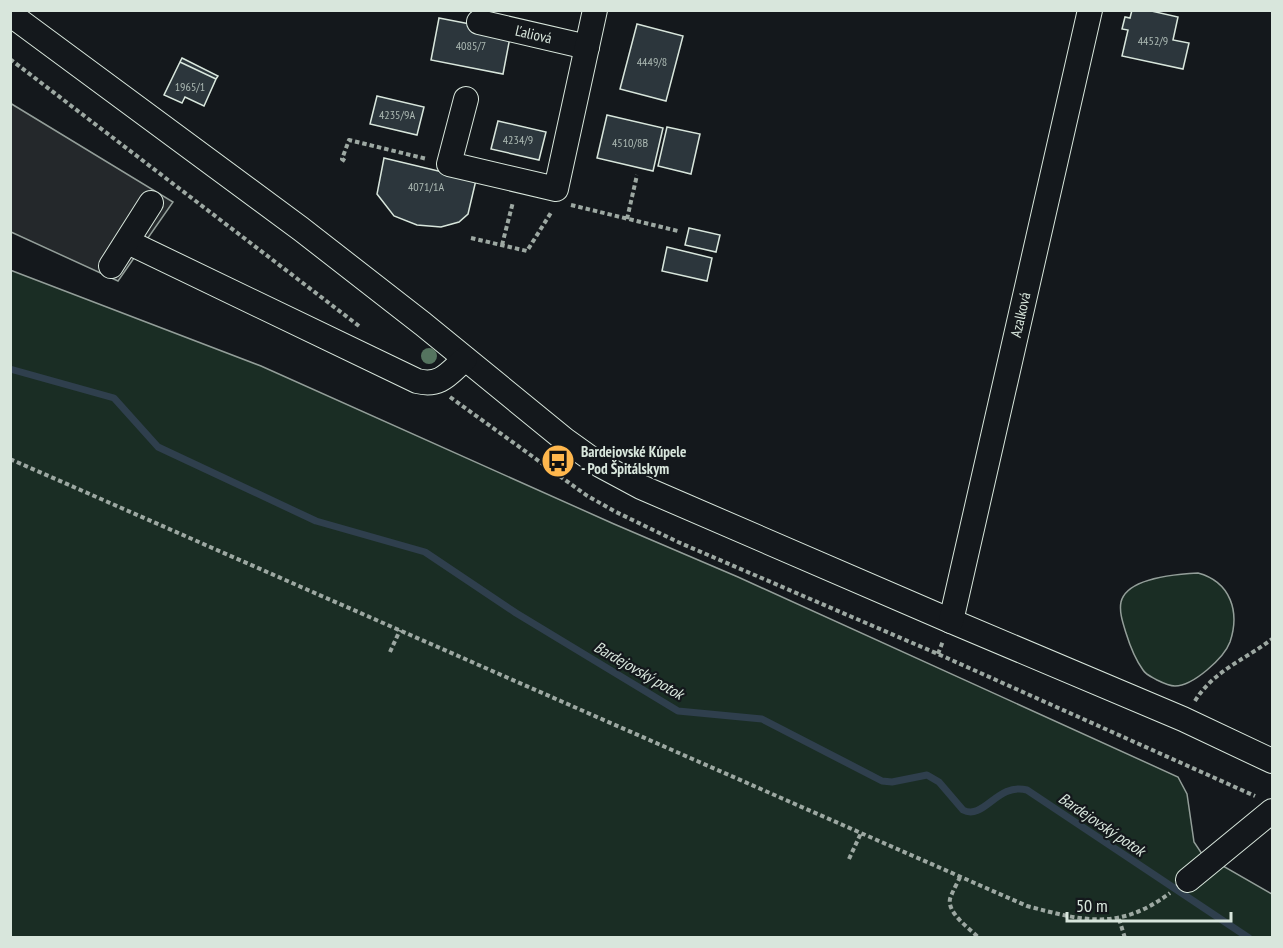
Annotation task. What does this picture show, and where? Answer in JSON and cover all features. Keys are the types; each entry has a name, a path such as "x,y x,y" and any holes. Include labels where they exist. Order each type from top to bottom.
{"street":[{"path":"466,99 448,164 556,189 595,10"},
{"name":"Azalková","path":"951,621 1090,10"},
{"path":"13,14 301,229 565,440 600,465 951,621 1183,719 1272,761"},
{"name":"Ľaliová","path":"479,22 587,47"},
{"path":"111,266 151,203"},
{"path":"128,242 417,381 427,384 442,380 465,359"},
{"path":"1188,880 1272,811"}],"path":[{"path":"345,161 342,159 349,140 448,164"},
{"path":"627,219 637,175"},
{"path":"502,245 515,193"},
{"path":"471,238 527,251 558,202"},
{"path":"569,204 678,231"},
{"path":"10,459 1027,906 1076,919 1119,919 1157,902"},
{"path":"390,652 400,630"},
{"path":"1183,719 1199,694 1215,676 1272,639"},
{"path":"938,654 941,647"},
{"path":"849,859 861,833"},
{"path":"960,877 950,898 952,911 979,938"},
{"path":"1119,919 1125,938"}],"green space":[{"path":"10,270 261,366 738,577 1178,777 1187,794 1194,842 1202,854 1272,894 1272,937 11,937"},
{"path":"1198,573 1218,583 1225,591 1233,609 1233,631 1227,648 1207,670 1182,685 1170,685 1144,672 1129,643 1121,602 1125,594 1143,582 1166,576"}],"shaded area":[{"path":"10,103 173,202 118,281 11,232"}],"building":[{"path":"1132,10 1147,10 1178,17 1173,40 1189,43 1183,69 1122,56 1128,30 1122,29 1125,17 1130,18"},
{"path":"439,18 511,32 503,74 431,60"},
{"path":"637,24 683,36 666,101 620,89"},
{"path":"182,58 218,76 216,79 180,62"},
{"path":"180,62 216,79 204,106 185,97 182,103 164,95"},
{"path":"377,96 424,107 417,135 370,124"},
{"path":"607,115 663,128 653,171 597,158"},
{"path":"498,121 546,132 539,160 491,149"},
{"path":"667,127 700,134 691,174 658,166"},
{"path":"384,158 476,180 468,214 459,222 441,227 417,225 394,216 377,194"},
{"path":"689,228 720,235 716,252 685,245"},
{"path":"667,247 712,258 707,281 662,271"}],"waterway":[{"name":"Bardejovský potok","path":"10,369 114,398 158,447 316,521 425,552 516,613 678,711 762,719 882,781 892,782 927,775 939,782 963,810 971,812 985,806 1007,791 1027,790 1249,938"}],"place":[{"name":"Bardejovské Kúpele - Pod Špitálskym","path":"558,461"}]}
